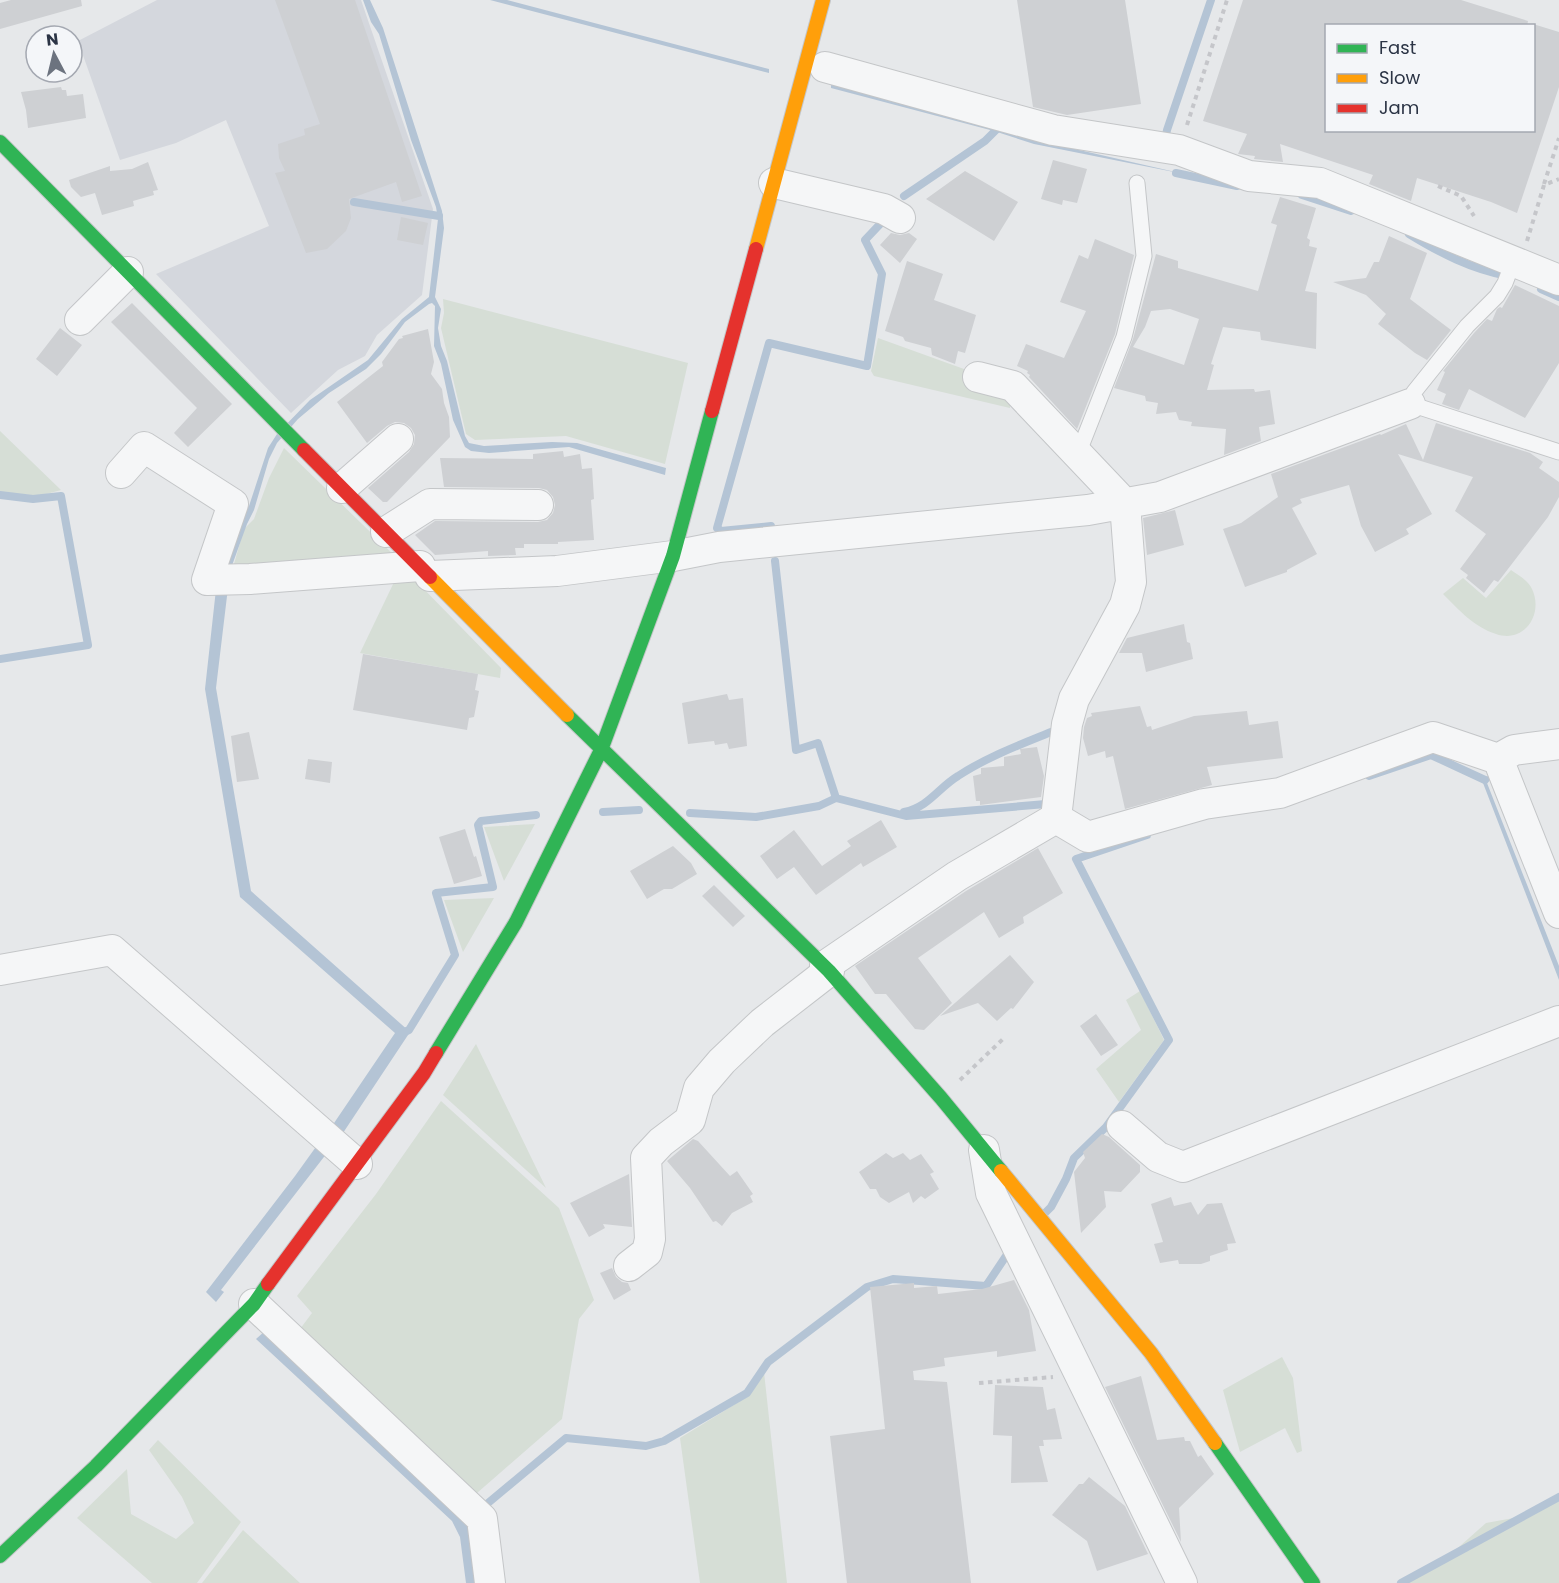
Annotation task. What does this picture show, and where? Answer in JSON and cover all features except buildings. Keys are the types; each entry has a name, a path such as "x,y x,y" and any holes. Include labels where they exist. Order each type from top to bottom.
{"street":[{"path":"0,1556 96,1466 254,1304 424,1073 516,922 601,750 674,556 823,0"},
{"path":"825,67 1053,130 1179,150 1249,176 1320,183 1559,280"},
{"path":"0,142 601,750 827,968 941,1098 1151,1353 1283,1538 1312,1583"},
{"path":"774,183 884,209 900,218"},
{"path":"80,320 128,272"},
{"path":"978,377 1013,386 1125,504 1131,582 1125,605 1074,699 1067,724 1056,818"},
{"path":"122,473 144,447 233,504 207,580 425,571 557,570 674,556 719,547 1088,510 1125,504 1160,497 1410,404"},
{"path":"342,488 398,439"},
{"path":"386,532 430,504 538,506"},
{"path":"1056,818 1088,837 1204,804 1280,793 1433,737 1497,759 1514,750 1559,744"},
{"path":"1497,759 1559,913"},
{"path":"629,1266 647,1252 650,1239 646,1158 661,1142 690,1120 699,1088 722,1061 762,1023 827,968 957,876 1056,818"},
{"path":"0,970 112,950 357,1164"},
{"path":"1122,1126 1158,1157 1184,1167 1559,1021"},
{"path":"984,1150 991,1193 1080,1375 1176,1581"},
{"path":"254,1304 482,1519 490,1583"}],"lane":[{"path":"1078,454 1124,337 1144,256 1137,183"},
{"path":"1517,263 1497,296 1467,326 1414,392 1410,404 1559,452"}],"path":[{"path":"1179,150 1227,0"},
{"path":"1517,263 1559,138"},
{"path":"1544,185 1559,179"},
{"path":"941,1098 1003,1039"},
{"path":"979,1383 1080,1375"}],"shaded area":[{"path":"157,0 361,0 433,209 422,295 377,335 365,356 338,370 291,413 156,274 269,226 226,120 176,143 120,160 84,58 84,38"},
{"path":"443,299 688,363 665,464 566,436 475,440 466,434 441,328 444,313"},
{"path":"878,338 964,369 963,379 1010,390 1010,408 874,376 871,371"},
{"path":"0,431 61,490 39,496 0,492"},
{"path":"284,448 400,561 232,571 244,529 254,519 269,478"},
{"path":"1511,570 1528,583 1535,599 1533,617 1529,625 1515,635 1506,636 1488,631 1467,617 1443,594 1463,578 1486,598"},
{"path":"396,578 415,580 501,668 500,678 360,653"},
{"path":"535,824 504,881 484,827"},
{"path":"494,898 463,952 444,900"},
{"path":"1140,991 1164,1040 1119,1102 1096,1069 1141,1030 1126,1000"},
{"path":"476,1044 546,1188 443,1095"},
{"path":"441,1101 559,1208 594,1300 579,1319 562,1419 477,1493 300,1329 312,1313 297,1296 376,1194"},
{"path":"1282,1357 1293,1378 1302,1451 1297,1453 1285,1428 1240,1452 1223,1390"},
{"path":"764,1372 787,1583 700,1583 680,1438 747,1397"},
{"path":"158,1440 241,1522 197,1583 152,1583 77,1518 127,1469 131,1514 176,1539 194,1523 182,1497 149,1450"},
{"path":"1559,1493 1559,1583 1403,1583 1434,1569 1486,1523 1530,1515"},
{"path":"243,1530 300,1583 202,1583"}],"water":[{"path":"363,0 370,0 383,28 442,211 444,228 435,297 441,309 438,328 465,436 469,443 484,446 552,442 577,443 666,468 665,475 569,447 489,453 471,451 465,447 453,420 441,364 434,346 435,306 432,303 405,322 381,354 366,369 329,393 298,419 277,443 269,459 254,510 230,571 216,688 251,891 410,1032 339,1139 330,1129 395,1033 240,897 205,689 218,571 242,512 249,506 268,448 277,434 310,400 368,360 402,319 429,297 438,219 436,207 411,140 379,34 371,22"},
{"path":"490,0 507,0 769,69 769,73"},
{"path":"831,84 1053,144 1184,174 1034,144 994,131 831,88"},
{"path":"1489,776 1490,780 1487,783 1559,966 1559,980 1483,783 1484,777"},
{"path":"318,1144 327,1153 221,1290 224,1292 216,1302 206,1292"},
{"path":"265,1331 472,1530 478,1583 466,1583 460,1537 452,1521 256,1339"}],"waterway":[{"path":"1165,141 1211,0"},
{"path":"904,196 985,141 997,129"},
{"path":"1176,173 1237,186"},
{"path":"1302,195 1351,211"},
{"path":"354,202 439,216"},
{"path":"771,526 721,531 717,528 769,343 867,366 882,274 865,240 883,221"},
{"path":"1409,234 1456,260 1508,276"},
{"path":"1541,289 1559,297"},
{"path":"0,495 33,499 61,496 88,645 0,659"},
{"path":"775,561 796,750 818,743 836,798"},
{"path":"904,812 920,806 951,781 980,763 1051,732"},
{"path":"1369,776 1431,755 1485,780"},
{"path":"690,813 756,817 819,806 836,798 906,816 1046,804"},
{"path":"603,812 639,810"},
{"path":"402,1033 409,1030 455,955 436,893 493,887 478,825 481,821 536,815"},
{"path":"1045,1213 1051,1207 1066,1179 1074,1158 1106,1127 1169,1040 1076,859 1147,835"},
{"path":"488,1503 566,1438 646,1446 664,1441 747,1393 768,1362 867,1287 893,1279 986,1286 1010,1250"},
{"path":"1401,1583 1559,1497"}],"traffic: fast":[{"path":"0,142 304,450"},
{"path":"436,1053 516,922 601,750 673,556 712,411"},
{"path":"567,715 829,971 941,1098 1001,1171"},
{"path":"0,1556 96,1466 254,1304 268,1284"},
{"path":"1215,1443 1313,1583"}],"traffic: slow":[{"path":"756,249 823,0"},
{"path":"430,577 567,715"},
{"path":"1001,1171 1151,1353 1215,1443"}],"traffic: jam":[{"path":"712,411 756,249"},
{"path":"304,450 430,577"},
{"path":"268,1284 424,1073 436,1053"}]}
